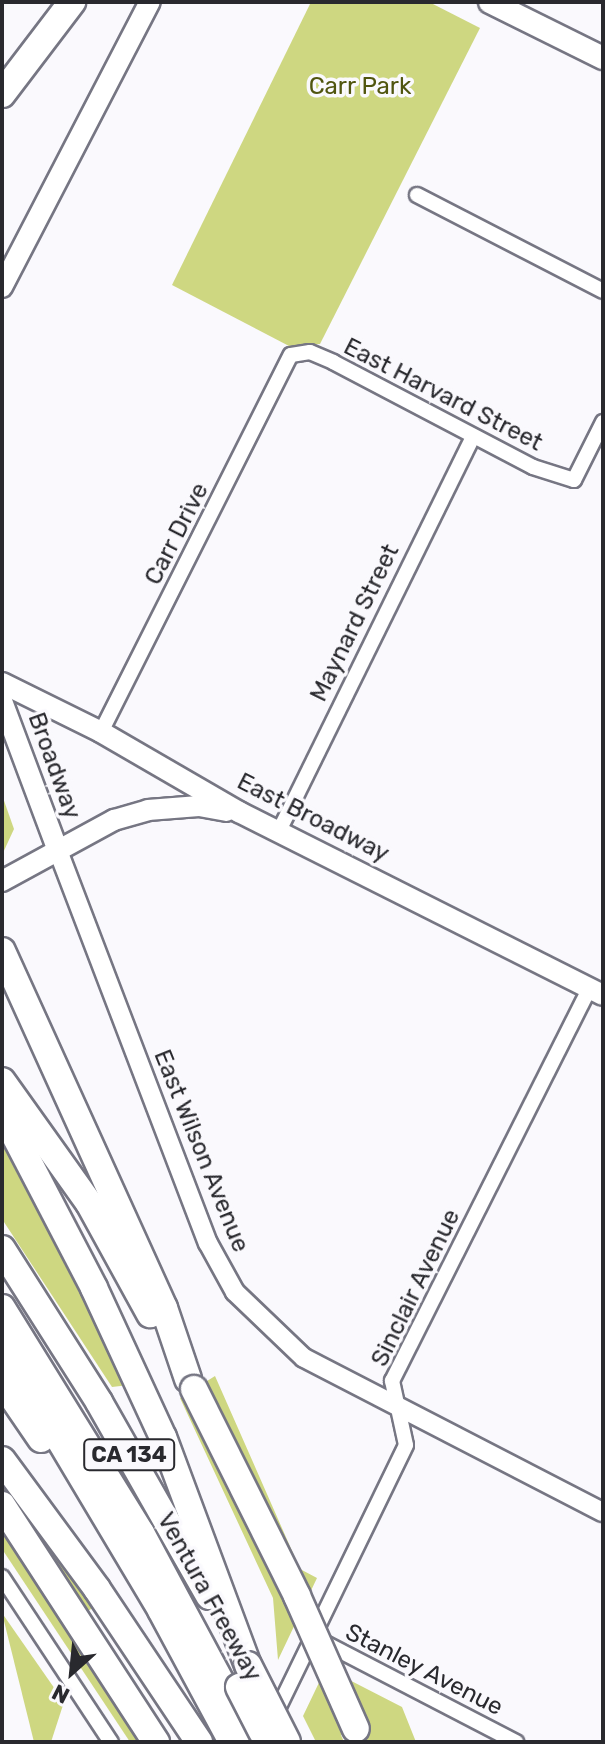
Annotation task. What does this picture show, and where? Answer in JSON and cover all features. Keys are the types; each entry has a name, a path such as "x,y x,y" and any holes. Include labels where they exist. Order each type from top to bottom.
{"highway":[{"path":"2,94 72,2"},
{"path":"2,951 157,1310 297,1596 359,1735"},
{"path":"2,1081 89,1203 157,1310"},
{"path":"2,1111 94,1288 163,1437 235,1704"},
{"name":"Ventura Freeway","path":"2,1249 99,1402 235,1704"},
{"path":"2,1285 102,1447 253,1742"},
{"path":"2,1308 141,1533 235,1704 265,1742"},
{"name":"Ventura Freeway","path":"2,1343 161,1610 235,1704 287,1742"},
{"path":"2,1382 161,1610"},
{"path":"2,1460 97,1589 199,1742"},
{"path":"2,1505 156,1742"}],"main road":[{"path":"2,287 150,2"},
{"path":"490,2 603,58"},
{"name":"East Broadway","path":"2,683 101,732 239,812 280,829 596,991"},
{"name":"Broadway","path":"2,701 57,848"},
{"path":"2,881 57,848 114,820 148,810 199,806 239,812"}],"street":[{"path":"417,195 603,291"},
{"name":"East Harvard Street","path":"291,355 310,352 333,362 473,437 574,480 603,422"},
{"name":"Carr Drive","path":"101,732 291,355"},
{"name":"Maynard Street","path":"280,829 473,437"},
{"name":"East Wilson Avenue","path":"57,848 208,1243 235,1292 304,1358 400,1411 601,1505"},
{"name":"Sinclair Avenue","path":"265,1742 311,1636 406,1445 394,1377 596,991"},
{"path":"2,1577 111,1742"},
{"name":"Stanley Avenue","path":"311,1636 516,1742"}],"green space":[{"name":"Carr Park","path":"311,2 429,2 480,28 320,344 289,346 172,285"},
{"path":"2,795 14,829 2,855"},
{"path":"2,1138 66,1253 129,1385 112,1387 2,1219"},
{"path":"215,1376 300,1569 317,1578 278,1660 273,1598 180,1398"},
{"path":"2,1475 96,1605 87,1612 2,1496"},
{"path":"2,1527 141,1742 130,1742 2,1549"},
{"path":"2,1613 64,1702 51,1742 34,1742"},
{"path":"326,1668 402,1707 416,1742 368,1742 360,1725 341,1735 344,1742 316,1742 303,1716"}]}
